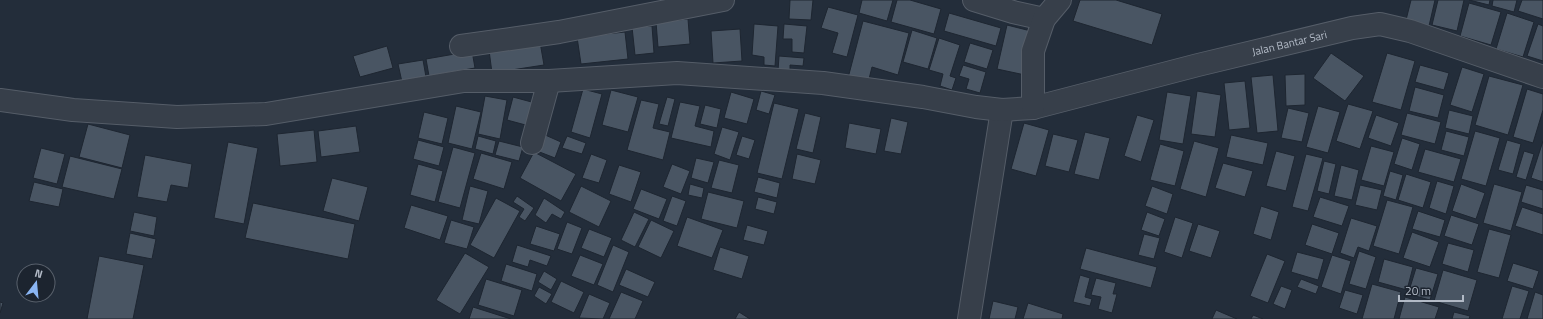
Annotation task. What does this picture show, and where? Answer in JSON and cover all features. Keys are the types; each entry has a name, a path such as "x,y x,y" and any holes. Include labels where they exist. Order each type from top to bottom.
{"street":[{"path":"461,46 559,32 723,0"},
{"path":"974,0 1013,12 1044,19"},
{"path":"1033,108 1033,52 1044,19 1060,0"},
{"name":"Jalan Bantar Sari","path":"0,100 73,110 176,117 266,114 464,81 549,81 677,73 823,83 1002,110 1033,108 1198,65 1352,28 1380,24 1410,31 1543,77"},
{"path":"532,143 549,81"},
{"path":"969,319 1002,110"}],"building":[{"path":"790,0 813,0 811,20 789,19"},
{"path":"862,0 893,0 887,21 859,13"},
{"path":"897,0 910,0 941,9 934,34 891,22"},
{"path":"1080,0 1116,0 1162,14 1152,45 1073,21"},
{"path":"1411,0 1435,0 1429,26 1406,20"},
{"path":"1438,0 1464,0 1457,31 1432,25"},
{"path":"1469,0 1490,0 1489,5"},
{"path":"1493,0 1517,0 1514,12 1492,6"},
{"path":"1522,0 1543,0 1543,19 1518,11"},
{"path":"1469,3 1501,12 1491,45 1460,36"},
{"path":"828,7 858,15 847,57 832,53 838,33 821,28"},
{"path":"949,13 1001,28 996,46 944,31"},
{"path":"1507,13 1534,22 1523,57 1496,49"},
{"path":"688,19 690,44 658,47 656,22"},
{"path":"863,21 909,33 898,75 872,67 868,83 848,78"},
{"path":"754,24 778,26 775,66 764,65 764,57 752,55"},
{"path":"784,24 807,26 804,53 792,52 792,39 783,39"},
{"path":"1538,24 1543,26 1543,61 1527,56"},
{"path":"1007,25 1035,32 1025,75 997,69"},
{"path":"652,26 654,53 635,55 632,27"},
{"path":"740,29 742,61 713,63 711,31"},
{"path":"912,30 937,38 928,69 903,62"},
{"path":"625,32 628,59 581,64 577,37"},
{"path":"939,38 960,45 950,76 956,78 952,90 940,86 943,74 929,70"},
{"path":"540,42 544,65 492,73 489,50"},
{"path":"970,43 993,50 987,69 964,62"},
{"path":"387,46 393,68 360,77 353,56"},
{"path":"472,51 475,68 429,76 426,59"},
{"path":"1331,53 1364,76 1345,101 1313,78"},
{"path":"1387,53 1415,61 1401,110 1372,102"},
{"path":"779,56 804,58 803,66 790,65 790,72 778,71"},
{"path":"423,60 426,77 402,82 398,64"},
{"path":"963,65 986,72 980,93 966,89 969,79 959,76"},
{"path":"1420,65 1449,73 1444,90 1415,82"},
{"path":"1462,67 1484,74 1472,112 1450,105"},
{"path":"1305,74 1305,105 1286,106 1285,75"},
{"path":"1273,75 1278,131 1257,133 1251,77"},
{"path":"1489,76 1523,85 1508,135 1475,125"},
{"path":"1245,81 1250,128 1229,130 1224,83"},
{"path":"1415,87 1444,95 1438,118 1409,111"},
{"path":"583,89 602,94 590,138 571,132"},
{"path":"1527,89 1543,94 1543,110 1533,143 1513,137"},
{"path":"611,90 638,97 628,132 602,125"},
{"path":"761,91 775,95 769,114 756,110"},
{"path":"1197,91 1221,95 1215,137 1191,134"},
{"path":"731,92 754,99 747,124 724,118"},
{"path":"1167,92 1191,96 1183,144 1159,140"},
{"path":"485,96 507,100 500,139 478,134"},
{"path":"513,97 539,104 533,127 507,120"},
{"path":"667,97 675,99 668,126 659,124"},
{"path":"641,100 659,104 653,128 670,132 663,160 627,150"},
{"path":"680,102 700,106 695,126 714,131 711,147 671,138"},
{"path":"774,103 799,109 782,179 757,173"},
{"path":"1348,104 1373,111 1360,149 1336,141"},
{"path":"705,105 721,109 717,128 700,124"},
{"path":"456,106 481,112 472,149 448,143"},
{"path":"1318,106 1340,112 1328,153 1306,147"},
{"path":"1288,108 1309,113 1302,142 1281,138"},
{"path":"1449,110 1473,116 1469,134 1445,128"},
{"path":"424,112 448,118 442,144 418,138"},
{"path":"805,113 821,117 813,153 796,149"},
{"path":"1407,113 1441,122 1435,144 1401,135"},
{"path":"1137,115 1154,120 1141,162 1124,156"},
{"path":"1376,115 1399,123 1391,146 1368,138"},
{"path":"891,118 908,122 901,154 884,151"},
{"path":"849,123 881,129 876,154 845,148"},
{"path":"1024,123 1049,130 1036,176 1011,169"},
{"path":"88,124 130,135 122,168 79,157"},
{"path":"356,126 360,152 321,157 318,131"},
{"path":"722,127 739,132 730,160 714,154"},
{"path":"314,130 317,162 280,166 277,134"},
{"path":"1446,131 1469,137 1464,156 1441,150"},
{"path":"1475,131 1500,138 1486,186 1461,179"},
{"path":"1085,132 1110,138 1099,180 1074,174"},
{"path":"543,134 561,142 555,158 537,151"},
{"path":"1053,134 1078,140 1069,172 1045,166"},
{"path":"1231,135 1268,143 1263,165 1226,157"},
{"path":"478,136 496,141 493,154 475,149"},
{"path":"567,136 586,143 582,154 562,148"},
{"path":"742,136 755,140 749,159 736,155"},
{"path":"1402,138 1420,144 1412,170 1394,164"},
{"path":"418,140 444,147 439,166 413,159"},
{"path":"1507,140 1521,144 1513,174 1498,170"},
{"path":"499,141 523,147 519,161 495,155"},
{"path":"1194,141 1219,148 1206,197 1180,189"},
{"path":"1543,141 1543,182 1531,178"},
{"path":"228,142 258,148 244,224 214,218"},
{"path":"1160,144 1184,151 1175,186 1150,180"},
{"path":"1371,146 1394,152 1384,186 1361,180"},
{"path":"453,147 475,153 460,208 438,202"},
{"path":"41,148 65,154 57,184 33,178"},
{"path":"1425,149 1461,159 1454,182 1418,172"},
{"path":"1276,151 1295,156 1286,191 1266,186"},
{"path":"1524,151 1534,154 1526,180 1516,177"},
{"path":"534,152 576,174 561,201 520,178"},
{"path":"481,153 512,162 504,189 473,179"},
{"path":"591,154 607,160 599,183 582,178"},
{"path":"797,154 821,160 815,184 792,179"},
{"path":"1306,154 1323,158 1308,211 1292,207"},
{"path":"145,155 192,164 188,188 171,185 167,202 137,197"},
{"path":"70,156 122,169 114,199 62,187"},
{"path":"696,158 714,162 708,183 691,178"},
{"path":"719,160 739,165 732,193 711,188"},
{"path":"1324,161 1336,164 1329,194 1317,191"},
{"path":"1223,163 1253,171 1245,197 1215,188"},
{"path":"418,164 443,171 435,202 410,195"},
{"path":"672,164 690,171 681,194 663,187"},
{"path":"619,165 641,172 631,202 609,194"},
{"path":"1341,165 1359,170 1352,200 1334,196"},
{"path":"1390,171 1403,175 1396,200 1383,196"},
{"path":"1406,174 1431,182 1423,208 1398,200"},
{"path":"758,177 780,183 777,198 754,192"},
{"path":"332,178 368,187 359,221 323,211"},
{"path":"1437,181 1454,186 1446,214 1429,208"},
{"path":"34,182 63,189 59,207 29,201"},
{"path":"690,184 704,188 702,198 688,195"},
{"path":"1461,184 1485,193 1476,219 1452,211"},
{"path":"1494,184 1522,192 1511,231 1483,223"},
{"path":"1360,185 1382,190 1377,210 1355,205"},
{"path":"1526,185 1543,190 1543,209 1521,202"},
{"path":"470,186 488,191 479,224 462,220"},
{"path":"581,186 611,201 599,227 569,212"},
{"path":"1152,186 1173,194 1167,214 1145,206"},
{"path":"641,189 667,199 659,219 633,209"},
{"path":"708,192 744,201 737,228 701,219"},
{"path":"517,196 534,208 525,221 519,217 524,209 513,202"},
{"path":"672,196 686,201 677,226 663,221"},
{"path":"758,197 777,202 774,214 755,209"},
{"path":"1320,197 1349,206 1342,226 1313,217"},
{"path":"496,198 520,211 494,258 470,245"},
{"path":"544,198 565,212 561,219 552,214 546,223 535,215"},
{"path":"1387,200 1413,207 1399,254 1373,246"},
{"path":"253,203 355,224 348,259 245,238"},
{"path":"411,205 448,216 440,240 404,228"},
{"path":"1261,206 1279,212 1271,240 1253,234"},
{"path":"1522,207 1543,214 1543,235 1515,226"},
{"path":"1418,211 1445,220 1440,237 1412,229"},
{"path":"134,212 157,217 154,236 130,231"},
{"path":"634,212 649,219 635,247 621,240"},
{"path":"1147,212 1165,219 1159,236 1141,230"},
{"path":"1451,215 1479,224 1472,245 1444,236"},
{"path":"687,217 723,230 712,258 677,246"},
{"path":"1175,217 1193,223 1182,258 1164,252"},
{"path":"1351,218 1377,226 1369,251 1358,247 1354,258 1340,253"},
{"path":"451,220 474,227 467,249 444,243"},
{"path":"651,220 674,231 661,258 638,247"},
{"path":"567,222 582,228 572,254 557,249"},
{"path":"1198,224 1220,231 1211,258 1189,251"},
{"path":"1312,224 1339,233 1332,254 1305,245"},
{"path":"747,225 768,231 764,245 743,240"},
{"path":"536,226 560,234 554,251 530,244"},
{"path":"589,229 612,238 604,257 581,248"},
{"path":"1489,229 1511,235 1499,278 1477,272"},
{"path":"1412,232 1439,242 1430,267 1403,258"},
{"path":"130,233 156,239 152,259 126,254"},
{"path":"1144,234 1160,238 1154,259 1138,255"},
{"path":"1448,243 1474,250 1468,272 1442,264"},
{"path":"517,245 551,256 547,266 530,260 528,267 512,262"},
{"path":"613,245 629,252 613,292 597,285"},
{"path":"720,247 749,256 742,279 713,270"},
{"path":"1086,248 1157,267 1151,288 1080,269"},
{"path":"1359,251 1376,257 1366,289 1349,284"},
{"path":"1297,252 1324,259 1318,280 1291,272"},
{"path":"465,253 489,267 460,314 436,300"},
{"path":"1267,254 1285,261 1268,303 1250,296"},
{"path":"580,255 603,264 594,285 571,276"},
{"path":"1332,255 1351,261 1341,294 1321,287"},
{"path":"99,256 144,265 133,319 87,319"},
{"path":"1384,259 1413,267 1407,290 1378,282"},
{"path":"1513,263 1539,271 1533,289 1507,281"},
{"path":"506,264 537,274 532,291 501,281"},
{"path":"1416,268 1438,274 1430,300 1408,294"},
{"path":"626,269 655,282 648,297 619,285"},
{"path":"1443,270 1477,280 1468,311 1434,301"},
{"path":"544,271 557,279 551,290 538,282"},
{"path":"1080,275 1090,278 1085,297 1092,299 1090,306 1073,302"},
{"path":"1096,278 1116,283 1113,294 1117,294 1112,313 1098,309 1101,297 1091,295"},
{"path":"486,279 522,290 514,316 478,305"},
{"path":"1301,279 1319,286 1316,294 1297,287"},
{"path":"561,281 584,292 574,313 551,302"},
{"path":"1372,284 1401,292 1394,319 1362,319"},
{"path":"1281,286 1292,290 1285,309 1273,304"},
{"path":"1512,286 1529,291 1520,319 1502,319"},
{"path":"539,287 552,294 546,304 534,296"},
{"path":"1345,290 1363,295 1357,314 1339,308"},
{"path":"621,292 643,301 635,319 609,319"},
{"path":"1535,292 1543,295 1543,319 1527,319"},
{"path":"589,294 610,303 603,319 579,318"},
{"path":"1405,297 1439,307 1435,319 1399,319"},
{"path":"993,301 1018,307 1015,319 989,319"},
{"path":"0,302 3,303 0,313"},
{"path":"1028,303 1063,314 1062,319 1023,319"},
{"path":"473,307 511,319 469,319"},
{"path":"1216,310 1237,319 1212,319"},
{"path":"739,312 750,319 735,319"},
{"path":"1454,312 1470,316 1469,319 1452,319"},
{"path":"1253,315 1263,319 1251,319"}]}
